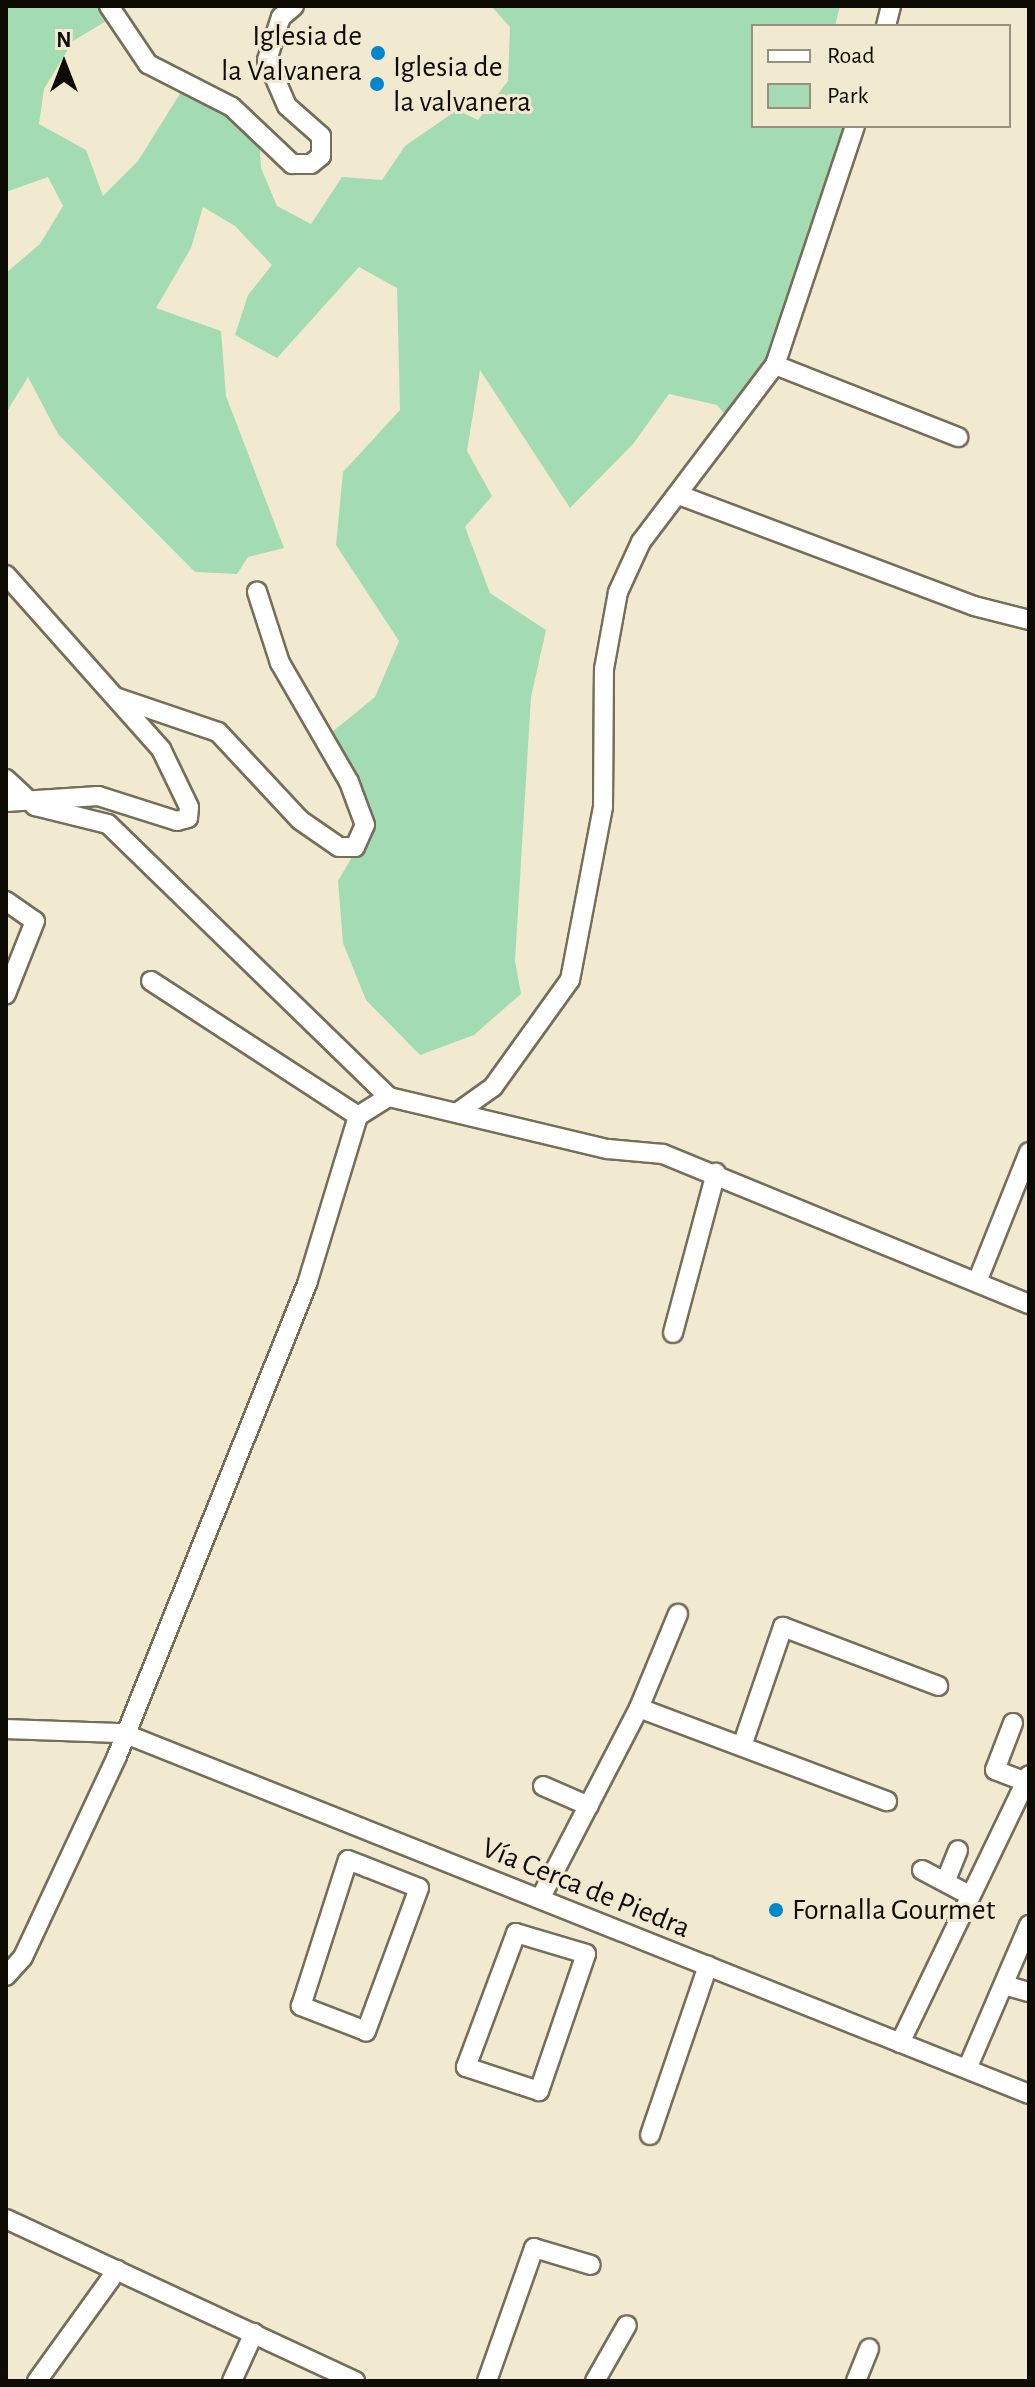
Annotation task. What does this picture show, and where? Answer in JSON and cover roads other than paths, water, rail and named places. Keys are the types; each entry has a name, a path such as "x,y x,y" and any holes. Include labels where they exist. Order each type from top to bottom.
{"street":[{"path":"109,6 148,64 232,107 292,164 311,164 321,156 321,136 287,106 267,60 281,17 294,6"},
{"path":"458,1112 493,1087 570,980 603,807 608,621 641,542 775,365 854,128"},
{"path":"775,365 958,437"},
{"path":"679,495 1029,620"},
{"path":"6,575 161,749 186,794 188,818 98,796 67,794 35,806"},
{"path":"115,697 218,732 300,820 339,847 355,847 365,825 349,782 280,663 257,592"},
{"path":"6,779 35,806"},
{"path":"6,802 108,824 389,1097 490,1121 663,1154 716,1173 1029,1304"},
{"path":"6,901 35,921 6,994"},
{"path":"151,981 358,1116"},
{"path":"490,1121 493,1087"},
{"path":"6,1976 23,1957 123,1733 307,1284 358,1116 389,1097"},
{"path":"977,1282 1029,1152"},
{"path":"673,1333 716,1173"},
{"path":"540,1899 639,1708 678,1614"},
{"path":"743,1743 783,1627 938,1686"},
{"path":"639,1708 743,1743 887,1801"},
{"path":"900,2043 971,1896 1020,1819 1028,1778 995,1770 1013,1723"},
{"name":"Vía Cerca de Piedra","path":"6,1729 123,1733 1029,2094"},
{"path":"543,1786 589,1806"},
{"path":"383,1874 394,1841"},
{"path":"946,1880 958,1850"},
{"path":"348,1860 383,1874 419,1888 366,2031 301,2006 348,1860"},
{"path":"922,1870 946,1880 971,1896"},
{"path":"569,1947 581,1916"},
{"path":"967,2069 1029,1925"},
{"path":"516,1933 569,1947 586,1954 539,2091 466,2067 516,1933"},
{"path":"650,2135 708,1966"},
{"path":"1004,1985 1029,1992"},
{"path":"6,2219 355,2381"},
{"path":"487,2381 534,2248 591,2265"},
{"path":"37,2381 117,2270"},
{"path":"595,2381 627,2325"},
{"path":"232,2381 254,2333"},
{"path":"856,2381 869,2349"}],"place":[{"name":"Iglesia de la Valvanera","path":"378,53"},
{"name":"Iglesia de la valvanera","path":"377,84"},
{"name":"Fornalla Gourmet","path":"776,1910"}]}
